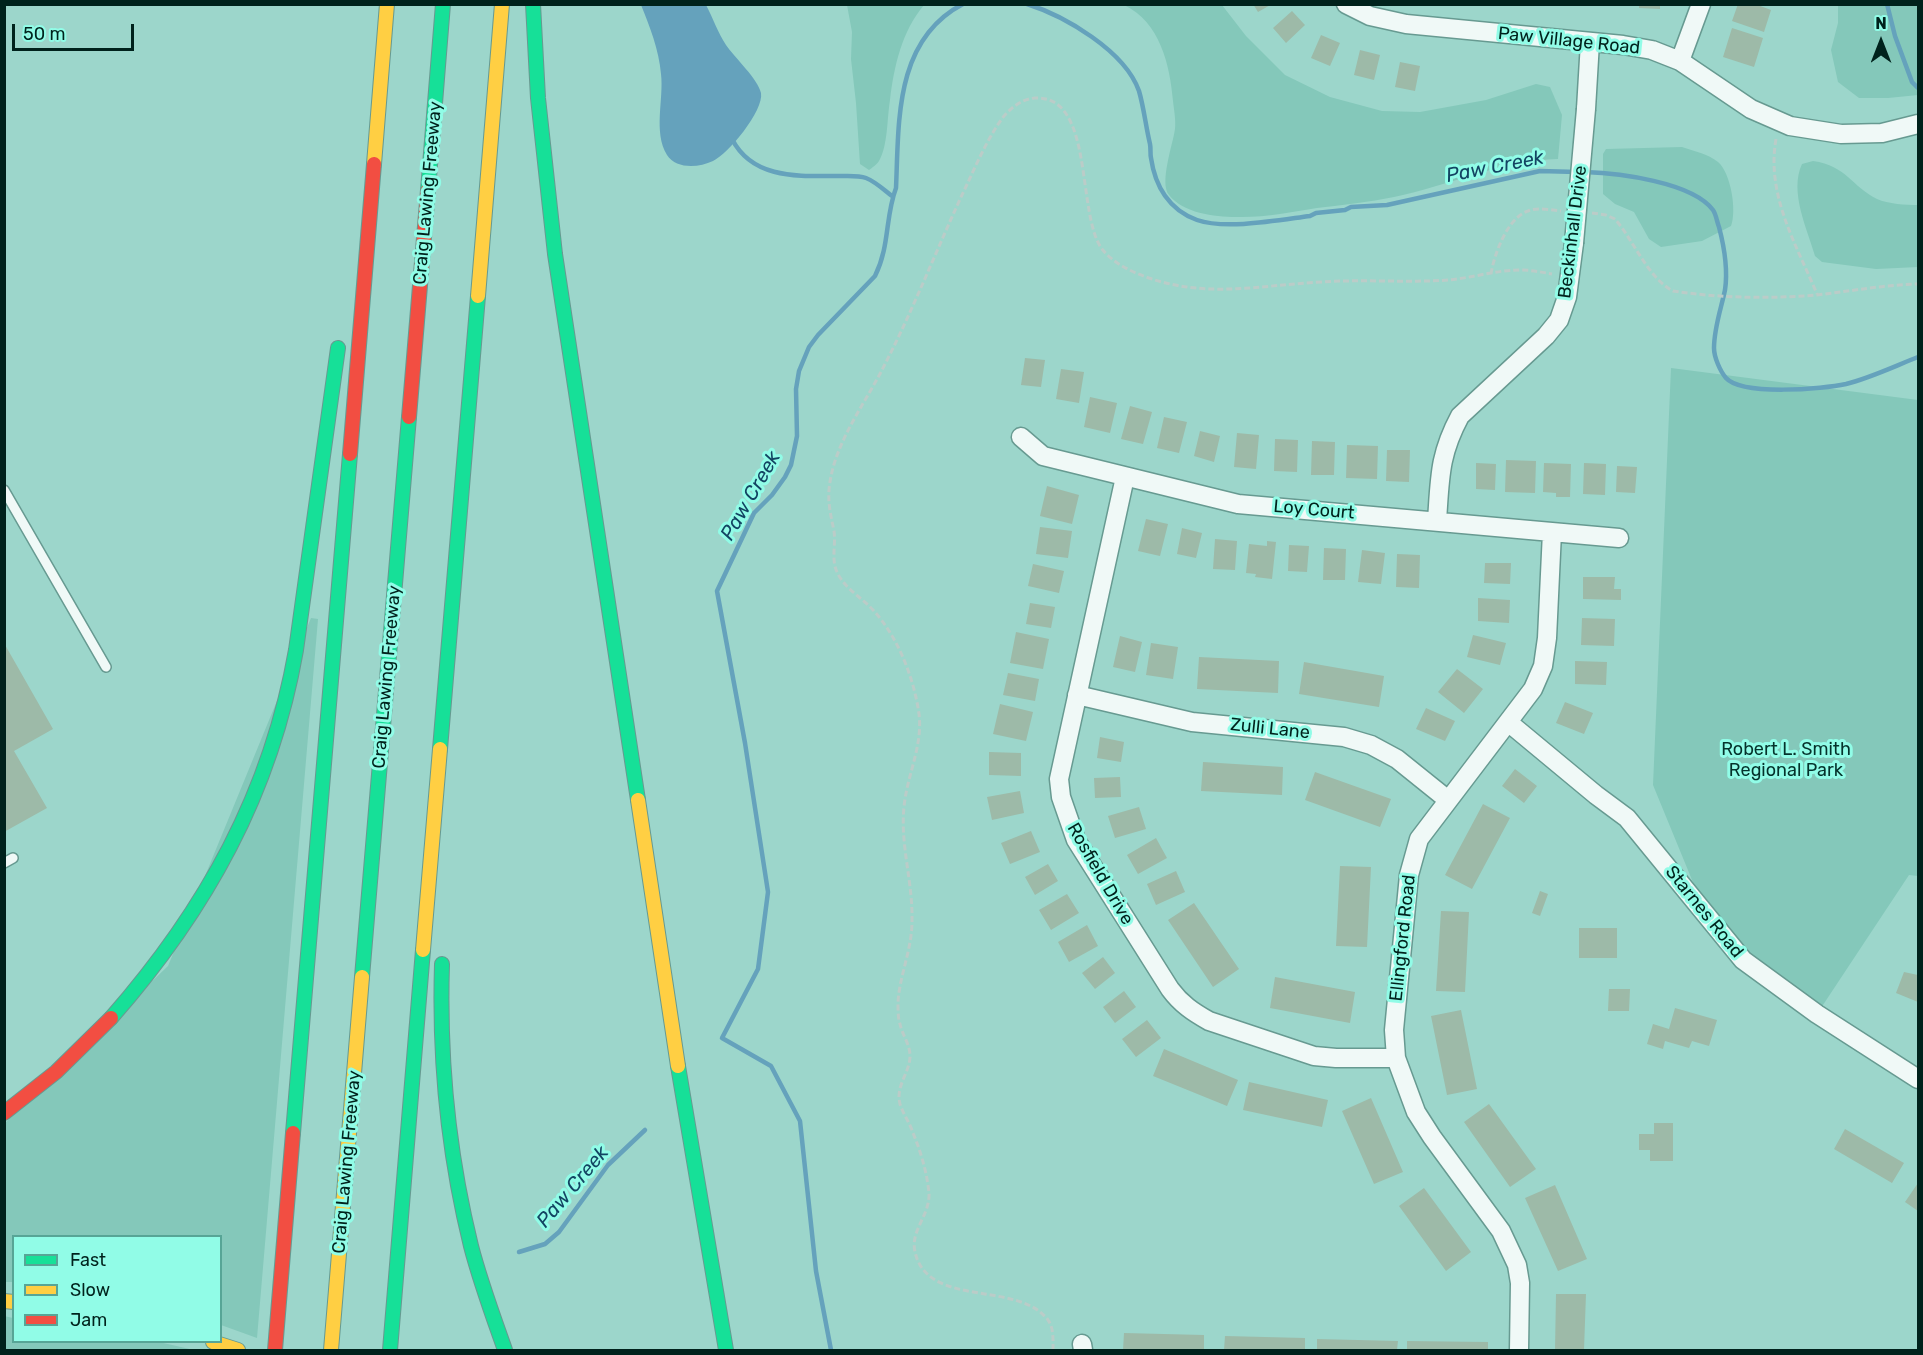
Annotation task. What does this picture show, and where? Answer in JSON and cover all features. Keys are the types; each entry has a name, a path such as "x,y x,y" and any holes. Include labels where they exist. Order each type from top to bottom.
{"highway":[{"path":"275,1350 387,4"},
{"name":"Craig Lawing Freeway","path":"331,1350 443,4"},
{"path":"390,1350 502,4"},
{"path":"533,4 534,55 542,148 557,265 681,1085 726,1350"},
{"path":"355,220 377,119"},
{"path":"4,1113 78,1053 140,988 181,931 207,888 232,844 255,793 273,741 290,680 339,337"},
{"path":"449,808 456,575"},
{"path":"443,947 441,982 443,1053 449,1128 471,1247 505,1350"},
{"path":"218,1343 238,1350"}],"street":[{"name":"Paw Village Road","path":"1346,4 1370,16 1406,24 1652,50 1680,61 1751,109 1791,126 1851,134 1882,133 1918,124"},
{"path":"1680,61 1701,4"},
{"name":"Beckinhall Drive","path":"1437,521 1443,453 1460,416 1546,336 1559,320 1568,297 1590,42"},
{"name":"Loy Court","path":"1021,437 1043,456 1238,504 1619,538"},
{"name":"Rosfield Drive","path":"1125,477 1059,779 1060,797 1076,840 1179,1001 1209,1021 1298,1052 1336,1058 1396,1058"},
{"name":"Ellingford Road","path":"1519,1350 1520,1283 1517,1265 1500,1232 1416,1112 1396,1058 1394,1041 1409,875 1413,855 1419,839 1533,689 1543,666 1547,638 1552,532"},
{"name":"Zulli Lane","path":"1077,695 1192,722 1344,737 1371,745 1397,759 1448,800"},
{"name":"Starnes Road","path":"1508,722 1627,818 1743,960 1817,1014 1918,1079"}],"lane":[{"path":"4,490 106,667"}],"path":[{"path":"1053,1350 1052,1327 1046,1317 1013,1299 963,1291 939,1282 925,1274 915,1253 915,1233 929,1208 928,1192 923,1161 913,1131 900,1104 900,1086 910,1061 910,1049 899,1024 898,1008 899,989 906,968 912,926 912,896 904,845 903,814 906,789 919,737 920,720 902,657 887,629 873,609 842,580 834,565 834,533 829,502 830,482 836,456 885,365 929,265 988,143 1012,108 1035,98 1048,100 1061,107 1070,118 1077,137 1089,215 1101,247 1125,268 1146,277 1175,286 1241,290 1323,282 1440,280 1518,270 1552,274"},
{"path":"1776,139 1774,167 1783,216 1817,294"},
{"path":"1491,274 1502,238 1517,218 1527,211 1537,209 1571,211"},
{"path":"1590,213 1615,219 1664,286 1672,291 1744,296 1817,294 1884,285 1918,284"}],"green space":[{"path":"847,5 924,5 910,26 900,50 892,87 884,148 879,161 869,170 860,164 851,59 852,32"},
{"path":"1124,5 1222,5 1246,36 1285,75 1330,97 1382,111 1420,112 1486,100 1536,84 1550,87 1562,115 1558,159 1516,164 1414,192 1366,202 1256,217 1227,217 1191,210 1175,201 1166,189 1166,173 1175,122 1172,87 1166,59 1155,33 1146,22"},
{"path":"1838,5 1918,5 1918,95 1859,98 1838,82 1831,50 1838,23"},
{"path":"1682,147 1710,157 1723,167 1732,192 1733,219 1731,226 1702,241 1661,247 1649,239 1634,212 1615,204 1603,194 1603,154 1606,149"},
{"path":"1813,161 1834,167 1877,199 1918,205 1918,267 1876,269 1822,262 1815,256 1801,210 1797,186 1802,164"},
{"name":"Robert L. Smith Regional Park","path":"1671,368 1918,400 1918,876 1909,875 1817,1014 1755,970 1706,914 1653,785"},
{"path":"311,618 318,619 257,1338 222,1325 222,1235 12,1235 12,1282 5,1282 5,1123 168,966"},
{"path":"4,1316 12,1318 12,1343 163,1343 194,1350 5,1350"}],"water":[{"path":"641,5 706,5 720,36 759,87 760,101 751,121 736,141 713,161 688,166 676,163 667,155 660,126 662,84 660,65 654,39"}],"building":[{"path":"1253,4 1272,4 1258,12"},
{"path":"1639,4 1660,4 1660,9 1639,8"},
{"path":"1738,4 1755,4 1771,10 1764,32 1732,21"},
{"path":"1292,11 1305,25 1286,43 1273,28"},
{"path":"1732,28 1763,38 1754,67 1723,57"},
{"path":"1321,35 1340,43 1330,66 1311,58"},
{"path":"1360,50 1380,55 1374,80 1354,75"},
{"path":"1400,62 1420,66 1415,91 1395,87"},
{"path":"1025,358 1045,360 1041,387 1021,385"},
{"path":"1061,369 1084,372 1079,403 1056,399"},
{"path":"1090,397 1117,403 1110,433 1084,427"},
{"path":"1130,406 1152,412 1143,444 1121,439"},
{"path":"1164,417 1187,422 1179,453 1157,448"},
{"path":"1200,431 1220,436 1214,462 1194,456"},
{"path":"1237,433 1259,435 1256,469 1234,467"},
{"path":"1275,439 1298,440 1297,472 1274,471"},
{"path":"1312,441 1335,442 1334,475 1311,475"},
{"path":"1347,445 1378,446 1377,479 1346,478"},
{"path":"1387,450 1410,450 1409,482 1386,481"},
{"path":"1506,460 1536,461 1535,493 1505,492"},
{"path":"1476,463 1496,464 1495,490 1476,489"},
{"path":"1544,463 1571,464 1570,497 1556,497 1556,493 1543,492"},
{"path":"1584,463 1606,464 1605,495 1583,494"},
{"path":"1617,466 1637,467 1635,493 1616,492"},
{"path":"1047,486 1079,495 1072,524 1040,516"},
{"path":"1146,519 1168,524 1160,556 1138,551"},
{"path":"1040,527 1072,531 1068,558 1036,554"},
{"path":"1182,528 1202,533 1196,558 1177,554"},
{"path":"1215,539 1237,541 1235,570 1213,569"},
{"path":"1267,541 1276,542 1272,579 1255,577 1256,574 1246,573 1249,544 1267,546"},
{"path":"1289,545 1309,546 1307,572 1288,571"},
{"path":"1324,548 1346,549 1345,580 1323,580"},
{"path":"1362,550 1385,553 1381,584 1358,582"},
{"path":"1397,554 1420,555 1419,588 1396,587"},
{"path":"1485,563 1511,563 1510,584 1484,583"},
{"path":"1033,564 1064,571 1059,593 1028,586"},
{"path":"1583,577 1615,577 1614,589 1621,589 1621,600 1583,599"},
{"path":"1478,598 1510,600 1509,623 1478,621"},
{"path":"1030,603 1055,607 1051,628 1026,624"},
{"path":"1582,618 1615,619 1614,646 1581,645"},
{"path":"1016,632 1049,639 1043,669 1010,663"},
{"path":"1473,635 1506,643 1500,665 1467,657"},
{"path":"1120,636 1142,642 1135,672 1113,667"},
{"path":"4,643 53,729 14,751 47,808 4,832"},
{"path":"1151,643 1178,647 1173,679 1146,675"},
{"path":"1199,657 1279,661 1278,693 1197,689"},
{"path":"1575,661 1607,662 1606,685 1575,684"},
{"path":"1304,662 1384,676 1379,707 1299,694"},
{"path":"1457,669 1483,689 1464,713 1438,692"},
{"path":"1008,673 1039,679 1035,701 1003,695"},
{"path":"1565,702 1593,713 1584,734 1556,723"},
{"path":"1000,704 1033,712 1026,741 993,734"},
{"path":"1426,708 1455,721 1445,741 1416,729"},
{"path":"1100,737 1124,742 1121,762 1097,758"},
{"path":"989,752 1021,753 1021,776 989,775"},
{"path":"1203,762 1283,767 1282,795 1201,791"},
{"path":"1515,769 1537,786 1524,803 1502,786"},
{"path":"1315,772 1391,799 1380,827 1305,800"},
{"path":"1120,777 1121,797 1095,798 1094,778"},
{"path":"1020,791 1024,813 992,820 987,797"},
{"path":"1483,804 1510,818 1472,889 1445,875"},
{"path":"1139,807 1146,829 1115,838 1108,816"},
{"path":"1031,831 1040,852 1010,864 1001,843"},
{"path":"1156,838 1167,858 1138,874 1127,855"},
{"path":"1048,864 1058,881 1035,895 1025,877"},
{"path":"1340,866 1371,867 1367,947 1336,946"},
{"path":"1176,871 1185,892 1156,905 1147,884"},
{"path":"1540,891 1548,894 1540,916 1532,913"},
{"path":"1067,894 1079,913 1051,930 1039,910"},
{"path":"1194,903 1239,969 1213,987 1168,920"},
{"path":"1441,911 1469,912 1465,992 1436,991"},
{"path":"1087,925 1098,946 1069,962 1058,942"},
{"path":"1579,928 1617,928 1617,958 1579,958"},
{"path":"1103,957 1115,973 1095,989 1082,973"},
{"path":"1904,972 1918,975 1918,1002 1896,993"},
{"path":"1275,977 1355,992 1350,1023 1270,1008"},
{"path":"1609,989 1630,989 1629,1011 1608,1011"},
{"path":"1124,991 1136,1007 1115,1023 1103,1007"},
{"path":"1675,1008 1717,1020 1709,1046 1692,1041 1689,1048 1665,1041 1663,1049 1647,1044 1653,1024 1669,1029"},
{"path":"1461,1010 1477,1089 1447,1095 1431,1016"},
{"path":"1147,1020 1161,1038 1136,1057 1122,1039"},
{"path":"1164,1049 1238,1080 1227,1106 1153,1076"},
{"path":"1249,1082 1328,1100 1322,1127 1243,1110"},
{"path":"1371,1098 1403,1172 1374,1184 1342,1111"},
{"path":"1489,1104 1536,1169 1510,1187 1464,1122"},
{"path":"1654,1123 1673,1123 1673,1161 1650,1161 1650,1150 1639,1150 1639,1134 1654,1134"},
{"path":"1845,1129 1904,1163 1892,1183 1834,1149"},
{"path":"1918,1183 1918,1211 1905,1202"},
{"path":"1555,1185 1587,1259 1558,1271 1525,1198"},
{"path":"1424,1188 1471,1252 1446,1271 1399,1206"},
{"path":"1556,1294 1586,1294 1584,1350 1555,1350"},
{"path":"1124,1333 1204,1335 1204,1350 1123,1350"},
{"path":"1225,1336 1305,1338 1305,1350 1224,1350"},
{"path":"1317,1339 1398,1341 1397,1350 1317,1350"},
{"path":"1407,1341 1488,1342 1488,1350 1407,1350"}],"waterway":[{"name":"Paw Creek","path":"831,1350 816,1271 800,1121 771,1066 722,1038 758,969 768,892 745,743 717,591 754,513 772,495 791,465 797,436 796,389 799,371 809,347 875,276 880,265 896,188 900,110 912,61 924,39 940,20 963,4"},
{"name":"Paw Creek","path":"1027,4 1075,26 1092,37 1121,62 1132,76 1139,91 1153,168 1160,187 1171,203 1187,216 1197,220 1223,224 1268,222 1345,210 1351,207 1387,205 1540,171 1577,172"},
{"path":"1887,4 1895,36 1912,82 1918,88"},
{"path":"732,139 741,152 752,162 765,169 794,175 863,177 892,196"},
{"name":"Paw Creek","path":"1585,172 1616,174 1672,186 1703,200 1713,210 1719,227 1726,274 1725,290 1715,333 1714,352 1724,375 1735,384 1783,390 1835,386 1864,379 1918,357"},
{"name":"Paw Creek","path":"519,1252 545,1244 559,1232 608,1165 645,1130"}],"traffic: fast":[{"path":"428,190 443,4"},
{"path":"533,4 538,98 555,254 638,800"},
{"path":"440,749 478,296"},
{"path":"111,1018 145,977 205,892 252,801 270,753 285,702 296,650 338,348"},
{"path":"362,977 409,417"},
{"path":"293,1133 350,454"},
{"path":"390,1350 423,950"},
{"path":"442,964 444,1070 456,1176 475,1259 505,1350"},
{"path":"678,1066 726,1350"}],"traffic: slow":[{"path":"374,164 387,4"},
{"path":"478,296 502,4"},
{"path":"423,950 440,749"},
{"path":"638,800 678,1066"},
{"path":"331,1350 362,977"},
{"path":"4,1301 12,1302"},
{"path":"216,1343 238,1350"}],"traffic: jam":[{"path":"350,454 374,164"},
{"path":"409,417 428,190"},
{"path":"4,1113 56,1072 111,1018"},
{"path":"275,1350 293,1133"}]}
